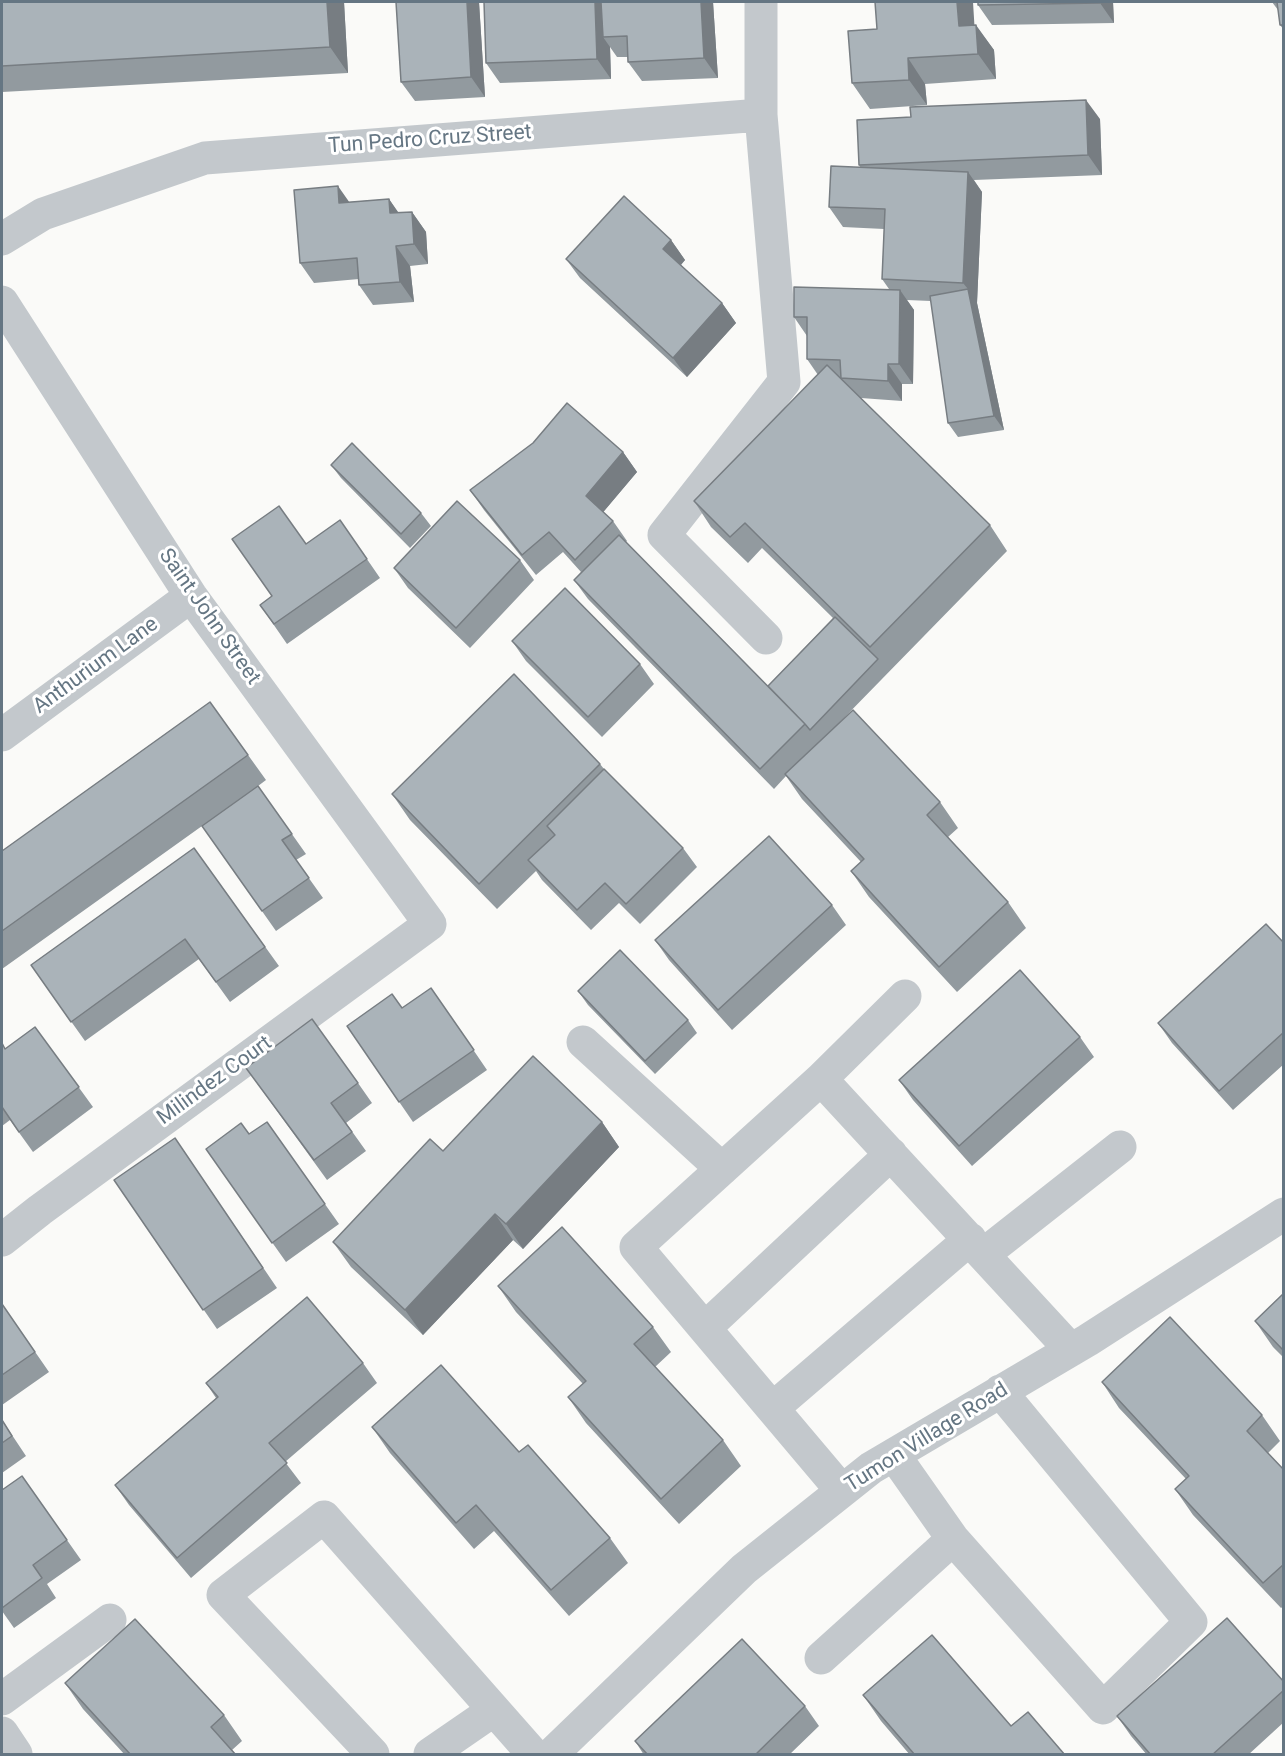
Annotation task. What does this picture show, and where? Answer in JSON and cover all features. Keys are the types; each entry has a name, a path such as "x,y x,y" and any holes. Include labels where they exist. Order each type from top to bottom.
{"street":[{"path":"761,2 761,114 784,382 664,535 766,638"},
{"name":"Tun Pedro Cruz Street","path":"2,239 43,214 205,158 761,114"},
{"name":"Saint John Street","path":"2,302 192,596 430,924"},
{"name":"Anthurium Lane","path":"2,735 192,596"},
{"name":"Milindez Court","path":"2,1240 430,924"},
{"path":"842,1491 636,1247 821,1079 906,996"},
{"path":"583,1042 722,1169"},
{"path":"821,1079 1071,1350"},
{"path":"773,1408 977,1247 1120,1147"},
{"path":"705,1328 891,1154"},
{"name":"Tumon Village Road","path":"552,1755 744,1569 871,1468 1071,1350 1284,1214"},
{"path":"894,1455 953,1539 1103,1708 1191,1622 1000,1391"},
{"path":"373,1755 223,1595 324,1517 533,1755"},
{"path":"821,1658 953,1539"},
{"path":"2,1699 110,1620"},
{"path":"430,1755 494,1710"},
{"path":"2,1733 16,1755"}],"building":[{"path":"2,2 327,2 330,47 2,66"},
{"path":"396,2 467,2 471,77 401,82"},
{"path":"484,2 595,2 597,59 486,63"},
{"path":"601,2 701,2 704,58 628,62 627,36 603,37"},
{"path":"875,2 957,2 959,26 976,25 978,54 908,58 909,80 852,83 848,31 877,29"},
{"path":"978,2 1100,2 1100,3 978,5"},
{"path":"1277,2 1284,2 1284,25 1280,25"},
{"path":"1086,100 1088,155 859,165 857,120 911,117 910,107"},
{"path":"831,166 968,172 963,283 882,279 885,209 829,207"},
{"path":"338,186 339,203 389,199 390,213 412,212 414,244 396,246 400,282 359,285 357,258 300,263 294,190"},
{"path":"624,196 671,240 663,249 722,303 673,358 566,259"},
{"path":"794,287 900,290 899,364 888,364 888,381 841,378 840,360 807,359 807,317 794,317"},
{"path":"968,289 994,416 948,423 930,296"},
{"path":"827,365 990,525 870,647 745,523 730,537 694,501"},
{"path":"567,403 623,452 586,496 613,521 575,560 549,532 522,555 470,490 533,443"},
{"path":"352,443 421,513 401,534 331,465"},
{"path":"457,501 520,560 456,628 394,568"},
{"path":"279,506 306,544 340,520 367,559 274,624 260,605 272,596 232,539"},
{"path":"619,535 805,724 760,769 574,580"},
{"path":"565,588 640,664 588,717 512,641"},
{"path":"835,617 878,659 810,730 768,686"},
{"path":"514,674 600,764 479,884 392,794"},
{"path":"210,702 248,755 2,931 2,851"},
{"path":"853,710 940,802 927,815 1008,902 939,967 851,871 864,859 785,774"},
{"path":"604,769 683,848 626,904 605,883 577,910 528,860 555,835 547,826"},
{"path":"258,786 292,834 282,840 309,878 262,911 202,826"},
{"path":"769,836 832,905 718,1010 655,940"},
{"path":"194,848 265,947 216,982 185,939 71,1022 31,965"},
{"path":"1266,924 1284,943 1284,1032 1219,1091 1158,1023"},
{"path":"620,950 688,1020 645,1061 578,991"},
{"path":"1020,970 1080,1037 959,1146 899,1080"},
{"path":"431,988 474,1050 399,1102 347,1026 392,994 402,1008"},
{"path":"312,1019 358,1083 331,1103 352,1132 314,1160 246,1068"},
{"path":"35,1027 79,1087 19,1132 2,1107 2,1043 5,1049"},
{"path":"533,1056 602,1122 506,1224 495,1214 405,1310 333,1242 430,1139 443,1151"},
{"path":"267,1122 325,1204 272,1243 206,1149 241,1123 249,1134"},
{"path":"175,1138 263,1268 203,1310 114,1180"},
{"path":"562,1227 653,1327 634,1344 723,1440 661,1499 568,1397 586,1381 498,1286"},
{"path":"1284,1293 1284,1351 1255,1321"},
{"path":"307,1297 363,1363 269,1443 287,1463 177,1558 115,1485 218,1397 206,1383"},
{"path":"2,1304 35,1352 2,1375"},
{"path":"1170,1317 1262,1415 1247,1431 1284,1470 1284,1564 1263,1583 1175,1489 1189,1476 1102,1382"},
{"path":"441,1365 519,1452 528,1445 610,1538 551,1590 476,1505 456,1523 372,1427"},
{"path":"2,1420 12,1436 2,1443"},
{"path":"22,1476 67,1540 33,1565 42,1578 2,1608 2,1490"},
{"path":"1227,1618 1284,1682 1284,1690 1212,1755 1151,1755 1117,1716"},
{"path":"135,1619 224,1715 211,1727 236,1755 131,1755 65,1683"},
{"path":"932,1635 1011,1726 1028,1712 1065,1755 915,1755 863,1695"},
{"path":"742,1639 805,1706 755,1755 648,1755 635,1741"}]}
